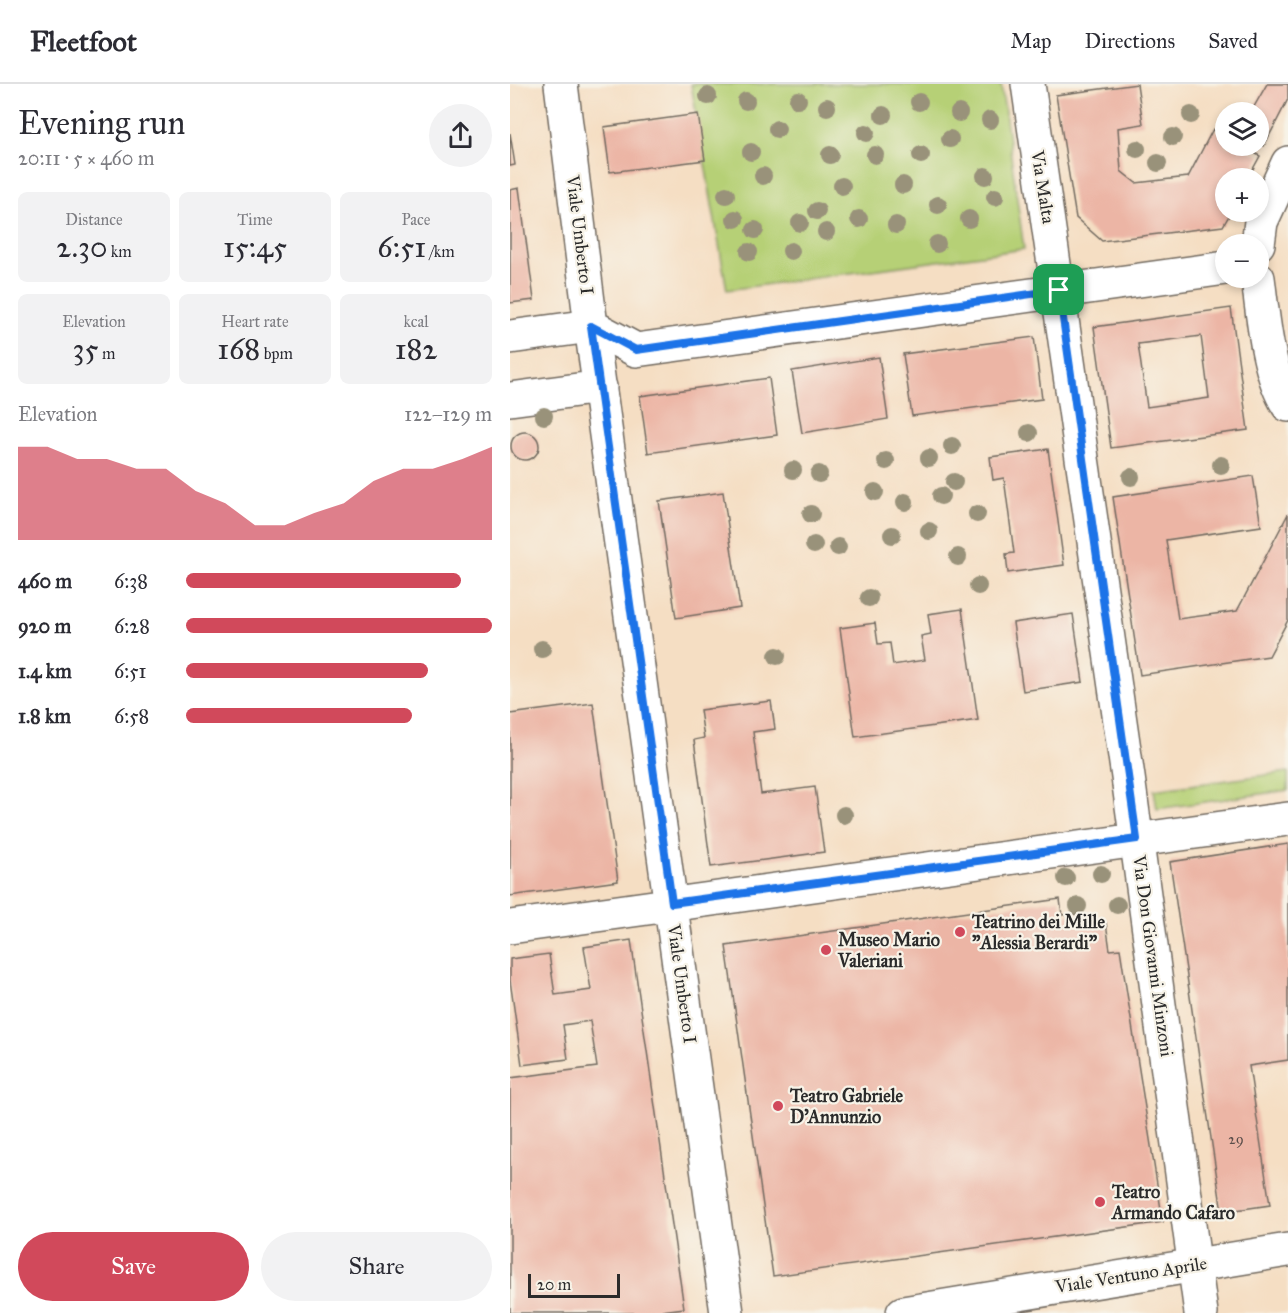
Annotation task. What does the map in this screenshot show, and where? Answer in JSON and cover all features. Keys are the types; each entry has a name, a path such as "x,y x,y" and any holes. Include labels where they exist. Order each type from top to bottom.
{"street":[{"name":"Viale Umberto I","path":"561,84 591,326 727,1313"},
{"name":"Via Malta","path":"1028,84 1059,290"},
{"path":"1259,234 1261,222 1288,163"},
{"path":"510,337 591,326 636,350 1215,269"},
{"path":"1260,288 1276,379 1288,405"},
{"name":"Via Don Giovanni Minzoni","path":"1059,290 1201,1313"},
{"path":"510,399 600,387 636,350"},
{"path":"510,927 1288,819"},
{"name":"Viale Ventuno Aprile","path":"903,1313 1288,1250"}],"green space":[{"path":"691,84 1001,84 1024,249 727,290"},
{"path":"1288,772 1288,790 1157,809 1154,790"}],"building":[{"path":"1137,84 1143,124 1118,128 1121,171 1136,183 1188,177 1213,129 1215,130 1215,156 1260,156 1253,168 1215,168 1215,222 1225,222 1223,226 1102,241 1076,218 1056,95"},
{"path":"1267,84 1288,84 1288,99 1269,136 1269,102 1257,102"},
{"path":"698,114 705,160 610,172 604,127"},
{"path":"510,133 515,165 510,166"},
{"path":"519,188 534,300 510,303 510,190"},
{"path":"1231,308 1248,430 1111,448 1094,327","holes":["1201,336 1209,398 1147,407 1138,344"]},
{"path":"1034,337 1042,399 912,416 903,354"},
{"path":"879,357 888,419 802,433 792,371"},
{"path":"769,378 777,435 648,453 640,396"},
{"path":"525,432 535,436 539,446 535,456 525,460 515,456 511,446 515,436"},
{"path":"1048,449 1064,565 1008,573 1006,554 1014,553 1004,478 993,480 990,457"},
{"path":"1253,476 1261,526 1166,540 1178,619 1237,611 1288,514 1288,620 1269,656 1140,675 1113,497"},
{"path":"723,492 740,608 676,618 659,501"},
{"path":"962,609 978,720 855,737 840,628 875,623 878,644 890,643 893,665 925,660 921,636 931,634 928,614"},
{"path":"1073,614 1083,682 1023,691 1013,623"},
{"path":"771,701 775,729 753,732 761,794 815,787 824,852 711,867 694,740 704,738 700,710"},
{"path":"593,703 618,881 510,896 510,714"},
{"path":"1288,844 1288,1060 1249,1066 1270,1205 1222,1212 1170,862"},
{"path":"1060,899 1062,915 1077,914 1079,926 1106,923 1110,950 1120,949 1163,1222 773,1276 726,946"},
{"path":"631,940 684,1308 647,1313 510,1313 510,1078 597,1067 590,1021 563,1025 568,1059 522,1065 510,980 510,959 549,954 555,995 591,990 584,947"}],"place":[{"name":"Teatrino dei Mille \"Alessia Berardi\"","path":"960,932"},
{"name":"Museo Mario Valeriani","path":"826,950"},
{"name":"Teatro Gabriele D'Annunzio","path":"778,1106"},
{"name":"Teatro Armando Cafaro","path":"1100,1202"}],"route":[{"path":"1059,290 1137,839 672,903 591,326 636,350 1059,290"}]}
